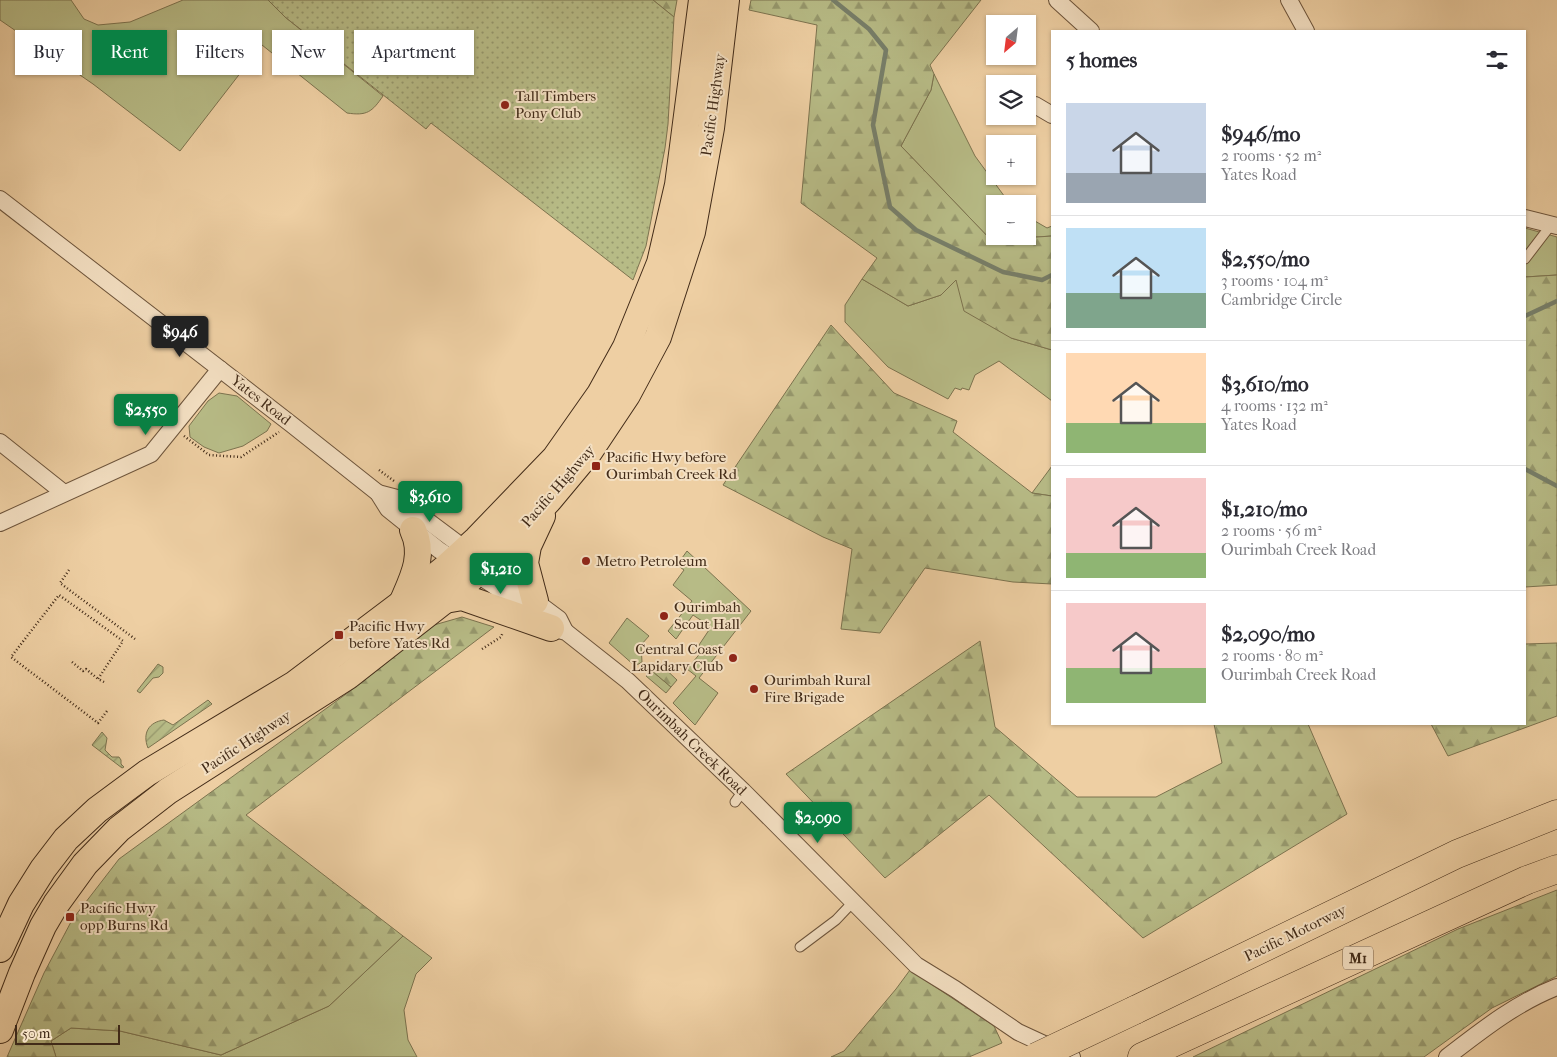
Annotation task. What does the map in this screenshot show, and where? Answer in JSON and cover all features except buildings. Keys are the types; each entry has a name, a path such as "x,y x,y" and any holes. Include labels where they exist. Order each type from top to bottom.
{"highway":[{"name":"Pacific Motorway","path":"1036,1057 1457,854 1557,814"},
{"name":"M1","path":"1151,1053 1527,880 1557,869"}],"main road":[{"name":"Pacific Highway","path":"0,1030 43,926 65,890 85,864 120,829 168,791 348,676 445,600 471,562 555,458 600,394 626,347 660,263 678,185 702,0"},
{"name":"Pacific Highway","path":"0,949 21,904 43,869 66,839 97,810 147,773 295,684 401,604 471,562 550,500 589,452 627,395 658,337 692,232 711,128 726,0"},
{"path":"535,601 525,563 528,546 550,500"},
{"path":"401,604 415,572 418,558 418,539 413,530"},
{"path":"445,600 462,597 558,630"}],"street":[{"path":"1057,0 1090,30"},
{"path":"1289,0 1305,30"},
{"path":"1036,106 1051,114"},
{"name":"Yates Road","path":"0,198 378,493 388,509 413,530 440,550 471,562"},
{"path":"1526,218 1554,225"},
{"path":"0,523 151,454 220,369"},
{"path":"0,442 64,493"},
{"name":"Yates Road","path":"378,493 397,498 471,562"},
{"name":"Ourimbah Creek Road","path":"471,562 535,601 559,619 558,630"},
{"name":"Ourimbah Creek Road","path":"471,562 558,630 628,681 674,734 853,902 916,965 1018,1032 1072,1057"},
{"path":"1447,1057 1495,1020 1543,992 1557,987"}],"lane":[{"path":"1526,258 1554,225"},
{"path":"800,947 836,920 853,902"}],"path":[{"path":"172,428 209,455 241,457 291,424"},
{"path":"379,470 395,482"},
{"path":"69,570 60,583 135,639"},
{"path":"98,679 123,641 59,595 11,657 98,724 107,711"},
{"path":"72,662 83,671 86,669 104,682"}],"green space":[{"path":"0,0 71,0 84,19 98,25 130,22 183,0 268,0 301,30 272,30 272,53 262,45 262,30 177,30 177,75 239,75 180,151 80,75 82,75 82,30 15,30 0,20"},
{"path":"268,0 653,0 674,17 668,124 646,246 633,280 431,123 426,129 358,75 474,75 474,30 354,30 354,72 344,64 344,30 301,30"},
{"path":"653,0 677,0 674,17"},
{"path":"751,0 981,0 930,65 934,74 931,90 901,146 986,235 986,245 1036,245 1036,237 1051,236 1051,350 1011,338 964,311 956,280 941,295 908,306 862,279 877,258 801,203 817,25 749,10"},
{"path":"344,65 354,73 354,75 357,75 383,96 376,106 368,112 360,114 347,113 300,75 344,75"},
{"path":"934,74 975,156 986,171 986,185 996,185 1003,195 986,195 986,235 901,146 931,90"},
{"path":"1036,222 1047,228 1051,226 1051,236 1036,237"},
{"path":"1526,228 1557,237 1557,275 1526,277"},
{"path":"1557,275 1557,585 1526,587 1526,277"},
{"path":"862,279 908,306 941,295 956,280 1011,338 1051,350 1051,400 999,361 975,375 969,390 955,388 948,399 888,367 845,322 845,305"},
{"path":"831,325 894,393 957,421 953,432 1032,493 1051,496 1051,584 1013,582 925,568 880,633 841,629 852,549 823,537 723,485"},
{"path":"219,393 237,396 271,424 267,431 243,446 219,453 204,447 190,437 189,426 208,401"},
{"path":"1051,467 1051,496 1032,493"},
{"path":"687,551 751,611 699,678 718,693 695,725 673,703 696,676 687,669 703,650 699,645 711,627 693,615 676,639 668,631 692,601 673,585 684,570 677,565"},
{"path":"462,617 494,627 246,815 403,936 329,1006 221,1055 120,1031 71,1028 51,1041 56,1057 7,1057 44,973 72,920 119,859 353,689 434,625"},
{"path":"627,618 649,636 641,645 642,662 635,666 609,643"},
{"path":"980,641 995,727 1077,797 1156,797 1222,763 1214,725 1308,725 1347,814 1143,938 989,795 885,878 786,774"},
{"path":"1557,643 1557,716 1448,756 1432,725 1526,725 1526,644"},
{"path":"658,662 677,680 671,687 652,671"},
{"path":"158,664 163,667 163,673 159,677 153,678 140,693 137,691"},
{"path":"652,671 671,687 666,693 646,676"},
{"path":"208,700 212,704 148,748 146,733 154,723 164,720 173,725"},
{"path":"102,732 107,738 105,750 112,757 119,757 124,767 122,768 92,745"},
{"path":"1557,890 1557,976 1492,1008 1424,1057 1193,1057 1458,929"},
{"path":"403,936 432,958 416,974 404,1010 408,1040 417,1057 56,1057 51,1041 71,1028 120,1031 221,1055 329,1006"},
{"path":"910,970 994,1026 1002,1043 969,1057 831,1057 844,1051"}],"waterway":[{"path":"833,0 869,29 886,50 873,125 890,207 916,230 1003,272 1042,280 1051,276"},
{"path":"1526,316 1557,301"},
{"path":"1526,470 1557,486"}],"place":[{"name":"Tall Timbers Pony Club","path":"505,105"},
{"name":"Pacific Hwy before Ourimbah Creek Rd","path":"596,466"},
{"name":"Metro Petroleum","path":"586,561"},
{"name":"Ourimbah Scout Hall","path":"664,616"},
{"name":"Pacific Hwy before Yates Rd","path":"339,635"},
{"name":"Central Coast Lapidary Club","path":"733,658"},
{"name":"Ourimbah Rural Fire Brigade","path":"754,689"},
{"name":"Pacific Hwy opp Burns Rd","path":"70,917"}]}
